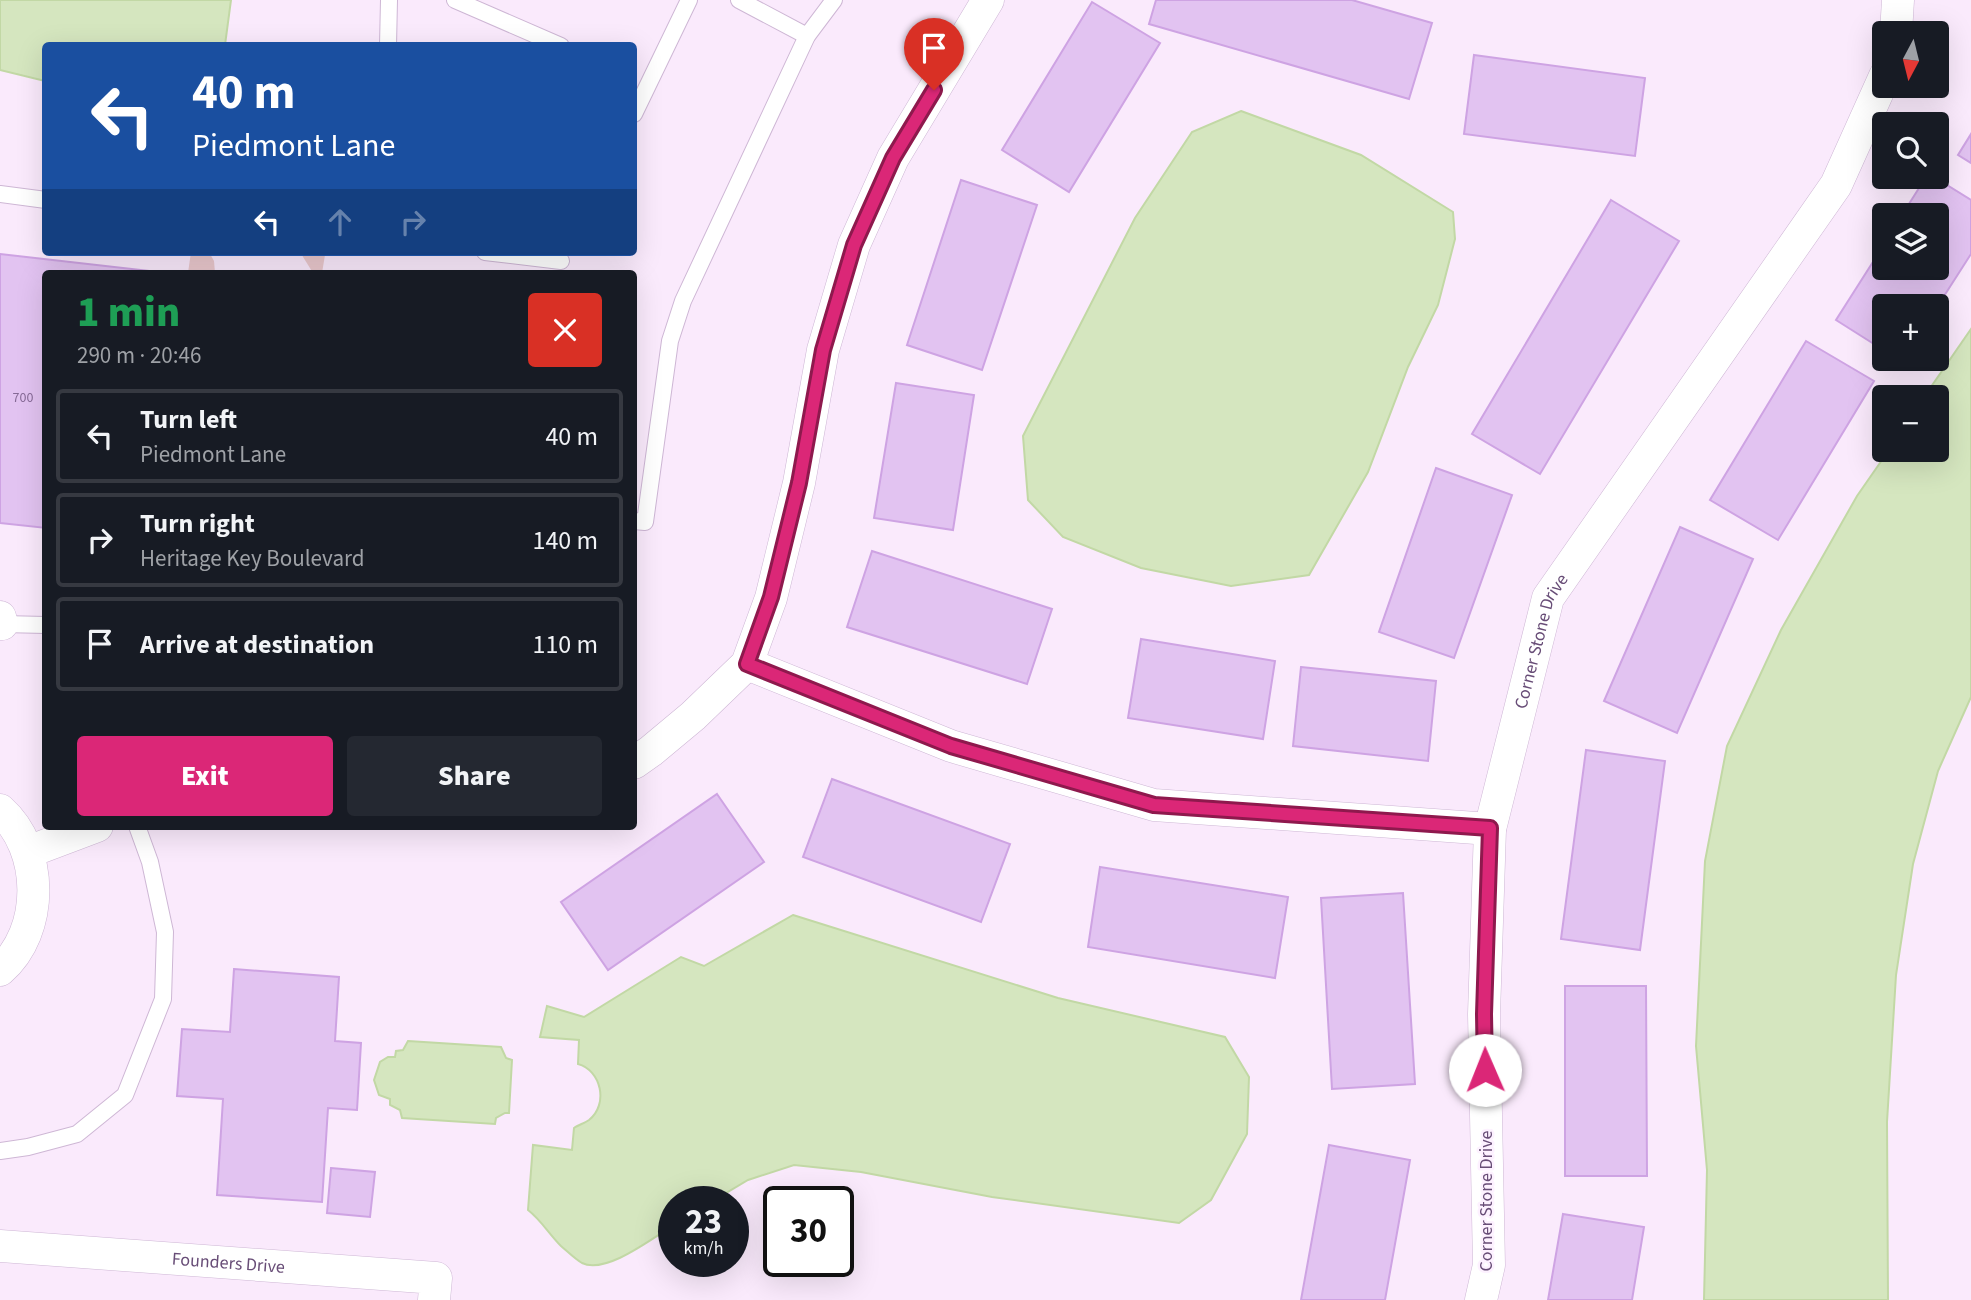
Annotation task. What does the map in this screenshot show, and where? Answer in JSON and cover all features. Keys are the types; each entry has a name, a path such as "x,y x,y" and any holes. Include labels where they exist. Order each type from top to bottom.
{"street":[{"path":"637,761 693,716 747,664 771,597 799,483 823,350 854,245 893,158 988,0"},
{"path":"1897,21 1898,0"},
{"name":"Corner Stone Drive","path":"1481,1300 1489,1265 1484,1014 1490,828 1548,598 1836,186 1875,98"},
{"path":"747,664 951,746 1154,805 1490,828"},
{"path":"0,810 9,818 28,852 35,890 27,930 0,970"},
{"path":"28,852 86,830"},
{"name":"Founders Drive","path":"0,1246 436,1278 434,1300"}],"lane":[{"path":"388,42 389,0"},
{"path":"455,0 552,42"},
{"path":"637,95 690,0"},
{"path":"739,0 807,36"},
{"path":"637,521 645,522 670,341 683,300 807,36 834,0"},
{"path":"0,194 42,199"},
{"path":"515,256 561,262"},
{"path":"1,622 42,625"},
{"path":"0,1151 28,1147 77,1134 125,1096 163,999 165,932 150,862 138,830"}],"shaded area":[{"path":"0,0 231,0 225,42 42,42 42,80 0,70"},
{"path":"1241,111 1361,155 1453,212 1455,239 1438,305 1408,367 1368,472 1309,575 1231,586 1141,568 1063,537 1028,500 1023,436 1135,218 1192,132"},
{"path":"190,256 211,256 214,261 215,270 188,270"},
{"path":"302,256 325,256 322,270 311,270"},
{"path":"1971,329 1971,697 1938,771 1913,864 1896,975 1887,1122 1888,1300 1704,1300 1707,1170 1696,1046 1705,861 1727,746 1781,630 1857,496 1881,462 1949,462 1949,385 1932,385 1942,371 1949,371 1949,361"},
{"path":"793,915 1058,998 1225,1037 1249,1077 1247,1134 1211,1200 1179,1223 992,1197 861,1172 794,1165 738,1186 658,1186 658,1235 629,1253 604,1264 582,1263 561,1246 528,1210 533,1145 572,1150 574,1128 589,1120 595,1113 600,1097 597,1080 586,1067 578,1064 579,1040 540,1037 547,1006 584,1017 681,957 704,966"},
{"path":"408,1041 501,1047 506,1058 512,1060 509,1113 496,1118 495,1124 402,1118 400,1110 390,1105 390,1099 379,1095 374,1080 380,1062 388,1057 395,1057 396,1051 403,1050"}],"building":[{"path":"1156,0 1352,0 1432,23 1409,99 1149,24"},
{"path":"1092,2 1160,43 1069,192 1002,150"},
{"path":"1474,55 1645,78 1635,156 1464,134"},
{"path":"1971,134 1971,163 1958,155"},
{"path":"961,180 1037,205 982,370 907,345"},
{"path":"1949,186 1971,200 1971,254 1945,294 1872,294 1872,343 1836,320 1872,263 1872,280 1949,280 1949,203 1910,203 1918,189 1949,189"},
{"path":"1611,200 1679,241 1540,474 1472,434"},
{"path":"0,254 141,270 42,270 42,528 0,523"},
{"path":"1806,341 1874,381 1778,540 1710,500"},
{"path":"896,383 974,395 953,530 874,518"},
{"path":"1436,468 1512,495 1454,658 1379,632"},
{"path":"1680,527 1753,559 1677,733 1604,701"},
{"path":"872,551 1052,609 1027,684 847,627"},
{"path":"1141,639 1275,661 1263,739 1128,718"},
{"path":"1301,667 1436,681 1428,761 1293,746"},
{"path":"1586,750 1665,761 1640,950 1561,939"},
{"path":"832,779 1010,844 981,922 803,857"},
{"path":"717,794 764,862 608,970 561,902"},
{"path":"1100,867 1288,897 1275,978 1088,947"},
{"path":"1403,893 1415,1084 1332,1089 1321,898"},
{"path":"234,969 339,977 335,1041 361,1043 357,1110 328,1108 322,1202 217,1195 223,1099 177,1096 182,1029 230,1032"},
{"path":"1565,986 1646,986 1647,1176 1565,1176"},
{"path":"1329,1145 1410,1160 1385,1300 1301,1300"},
{"path":"331,1168 375,1172 370,1217 327,1213"},
{"path":"1563,1214 1644,1227 1632,1300 1548,1300"}],"route":[{"path":"934,90 893,158 854,245 823,350 799,483 771,597 747,664 951,746 1154,805 1490,828 1484,1014 1485,1070"}]}
